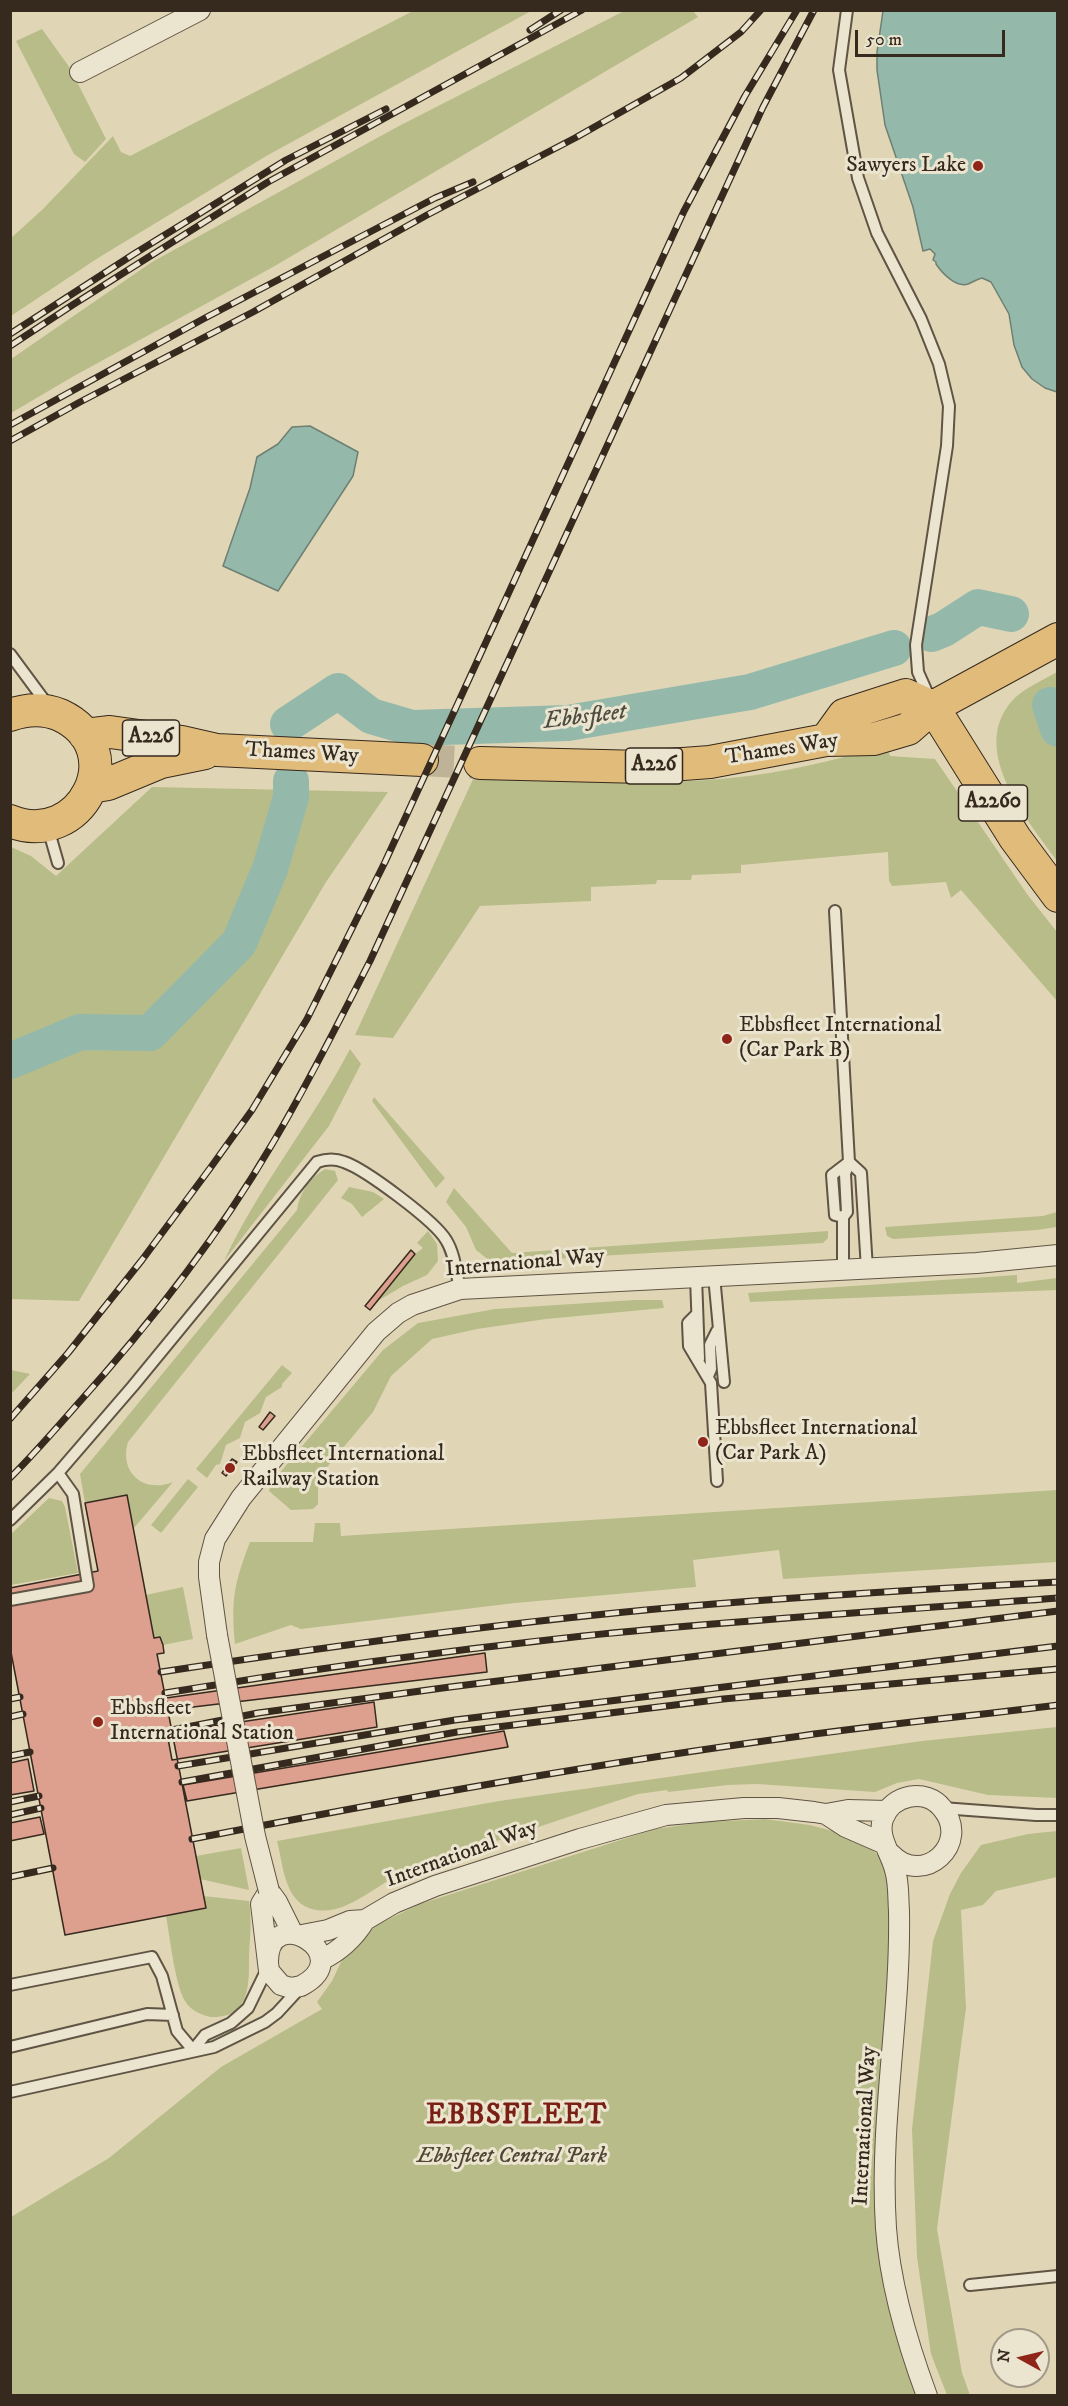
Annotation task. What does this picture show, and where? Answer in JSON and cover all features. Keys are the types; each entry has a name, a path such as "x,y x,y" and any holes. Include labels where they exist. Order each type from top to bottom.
{"main road":[{"path":"933,707 1058,639"},
{"name":"Thames Way","path":"480,763 613,768 710,762 826,740 844,715 906,695 933,707"},
{"name":"A2260","path":"933,707 1015,838 1058,896"},
{"path":"10,715 30,709 54,713 67,719 86,735 92,748 95,766 91,787 82,805 70,815 46,825 19,824 10,821"},
{"name":"Thames Way","path":"86,735 92,732 110,732 182,742 217,750 422,760"},
{"name":"Thames Way","path":"91,787 108,784 161,762 217,750"}],"street":[{"path":"80,72 200,10"},
{"name":"International Way","path":"302,1986 317,1973 321,1960 315,1945 297,1935 269,1891 255,1836 217,1635 210,1584 210,1562 215,1539 241,1498 376,1332 398,1313 412,1305 460,1289 977,1263 1058,1255"},
{"path":"887,1811 897,1801 913,1796 929,1799 942,1808"},
{"name":"International Way","path":"268,1964 269,1948 274,1940 328,1930 350,1921 365,1920 394,1903 435,1886 646,1819 685,1812 744,1808 778,1808 826,1814 848,1810 887,1811 881,1828 898,1883 899,1933 896,2019 886,2137 886,2231 903,2324 927,2396"},
{"name":"International Way","path":"826,1814 888,1849 900,1862 915,1866 931,1863 939,1858 948,1845 952,1830 950,1821 942,1808"},
{"name":"International Way","path":"268,1964 261,1904 269,1891"},
{"name":"International Way","path":"321,1960 336,1953 356,1934 365,1920"},
{"path":"268,1964 271,1975 281,1985 291,1988 302,1986"}],"lane":[{"path":"847,10 839,70 858,178 877,233 926,331 939,364 948,398 947,446 915,649 918,672 933,707"},
{"path":"10,654 54,713"},
{"path":"46,825 58,863"},
{"path":"835,911 849,1162 845,1174 847,1212 843,1216 843,1270"},
{"path":"10,1520 57,1473 134,1386 317,1162 327,1159 346,1162 398,1196 434,1226 451,1250 460,1289"},
{"path":"849,1162 861,1173 867,1269"},
{"path":"705,1277 697,1314 688,1323 689,1346 708,1376 717,1481"},
{"path":"705,1277 721,1344 724,1382"},
{"path":"708,1376 711,1369 710,1345 717,1330"},
{"path":"10,1600 88,1586 73,1494 57,1473"},
{"path":"942,1808 1058,1815"},
{"path":"10,1985 152,1957 162,1976 177,2031 193,2050"},
{"path":"193,2050 205,2035 231,2023 248,2008 268,1964"},
{"path":"10,2092 149,2063 193,2050 203,2051 259,2025 277,2013 302,1986"},
{"path":"10,2047 147,2014 173,2015"},
{"path":"970,2284 1058,2276"}],"green space":[{"path":"413,11 531,11 268,155 98,258 11,316 11,238 43,209 113,136 121,152 130,156"},
{"path":"624,11 693,11 698,17 273,267 11,413 11,359 152,262 397,127"},
{"path":"42,29 70,68 106,139 85,162 74,154 16,41"},
{"path":"1057,672 1057,861 1007,785 999,763 996,742 1000,722 1011,702 1027,689"},
{"path":"887,745 890,756 935,759 1027,894 1057,932 1057,1001 961,890 951,898 946,882 892,886 889,881 888,852 741,865 741,873 692,875 691,880 657,880 656,884 591,887 591,901 480,906 393,1038 355,1035 475,775 603,781 699,781 751,776 790,769"},
{"path":"152,787 388,792 326,882 79,1301 11,1299 11,847 31,856 56,876"},
{"path":"350,1049 361,1064 329,1126 224,1261 253,1206"},
{"path":"374,1097 445,1178 436,1188 372,1101"},
{"path":"325,1169 335,1171 338,1180 128,1442 127,1463 136,1478 152,1485 173,1482 134,1528 127,1495 85,1503 80,1474 297,1210 306,1186"},
{"path":"349,1187 373,1192 384,1199 362,1217 352,1204 341,1198"},
{"path":"454,1188 512,1253 828,1231 828,1238 823,1243 494,1264 476,1250 466,1227 446,1202"},
{"path":"1057,1212 1057,1227 1037,1230 893,1239 887,1236 885,1227 1043,1216"},
{"path":"428,1231 437,1244 438,1261 427,1275 376,1302 415,1254 423,1248 417,1243"},
{"path":"1017,1275 1017,1283 1057,1278 1057,1290 750,1302 748,1293"},
{"path":"662,1300 664,1308 546,1319 477,1329 432,1339 391,1376 373,1412 323,1472 318,1483 318,1504 313,1509 291,1510 269,1491 272,1482 383,1350 418,1323 495,1309"},
{"path":"282,1365 292,1373 282,1387 266,1397 260,1413 245,1422 240,1438 226,1445 220,1464 216,1465 207,1478 196,1469"},
{"path":"10,1370 30,1374 11,1394"},
{"path":"188,1479 198,1487 161,1533 151,1525"},
{"path":"1057,1490 1057,1562 783,1579 779,1550 693,1560 696,1587 515,1603 301,1629 291,1625 235,1644 233,1615 235,1592 240,1569 250,1542 313,1542 315,1523 340,1523 341,1536"},
{"path":"49,1498 62,1501 65,1507 78,1573 11,1585 11,1534"},
{"path":"183,1587 193,1639 163,1645 159,1637 154,1638 146,1595"},
{"path":"1057,1727 1057,1798 988,1795 919,1779 897,1783 875,1792 757,1784 638,1794 417,1866 345,1906 333,1910 321,1911 309,1908 294,1897 289,1889 277,1841 499,1801 922,1741"},
{"name":"Ebbsfleet Central Park","path":"765,1819 810,1825 847,1835 871,1848 885,1863 894,1911 875,2167 877,2226 886,2294 916,2395 11,2396 11,2217 109,2158 221,2067 322,2009 317,2002 332,1981 342,1960 357,1942 377,1925 420,1904 655,1829 705,1822"},
{"path":"1057,1831 1057,1877 996,1891 983,1905 961,1910 966,2008 937,2229 962,2373 970,2395 947,2395 931,2354 917,2257 912,2129 933,1941 950,1894 961,1873 981,1845 1028,1834"},
{"path":"241,1848 249,1890 200,1879 196,1856"},
{"path":"203,1896 249,1901 248,1987 241,2005 234,2012 225,2016 204,2015 187,2004 181,1994 173,1960 166,1916 205,1908"}],"shaded area":[{"name":"Sawyers Lake","path":"883,11 1057,11 1057,392 1045,388 1032,379 1022,367 1014,345 1009,314 991,282 982,278 963,285 954,282 933,260 935,254 930,249 923,251 913,207 885,125 877,70 877,52"},
{"path":"310,426 358,452 353,476 278,591 223,566 250,488 257,457 278,444 292,427"}],"building":[{"path":"411,1250 415,1254 370,1310 365,1306"},
{"path":"270,1412 275,1416 263,1430 259,1427"},
{"path":"232,1459 237,1462 226,1476 222,1473"},
{"name":"Ebbsfleet International Station","path":"127,1495 154,1638 160,1637 163,1645 164,1653 157,1654 206,1908 65,1935 10,1647 10,1588 98,1571 85,1503"},
{"path":"485,1653 487,1672 168,1710 166,1698"},
{"path":"374,1702 377,1727 172,1760 167,1733"},
{"path":"504,1731 508,1747 187,1801 183,1785"},
{"path":"28,1759 34,1791 10,1795 10,1763"},
{"path":"40,1817 44,1834 10,1841 10,1823"}],"waterway":[{"name":"Ebbsfleet","path":"932,634 978,607 1011,614"},
{"name":"Ebbsfleet","path":"288,724 338,691 371,716 412,728 568,723 750,692 894,648"},
{"name":"Ebbsfleet","path":"1050,705 1058,729"},
{"name":"Ebbsfleet","path":"10,1061 80,1032 150,1033 239,943 270,869 291,797 291,781"}],"tunnel":[{"path":"422,760 480,763"}],"railway":[{"path":"530,30 561,10"},
{"path":"10,346 268,182 582,10"},
{"path":"10,441 253,312 427,215 575,138 681,78 741,32 761,10"},
{"path":"10,1419 68,1353 142,1260 252,1110 307,1019 385,862 684,211 745,96 797,10"},
{"path":"10,1478 155,1314 204,1249 250,1181 297,1100 370,961 763,107 814,10"},
{"path":"10,334 286,160 386,109"},
{"path":"10,425 205,318 435,198 473,182"},
{"path":"161,1672 368,1642 575,1617 757,1601 1058,1582"},
{"path":"165,1693 269,1676 583,1636 760,1620 1058,1598"},
{"path":"172,1730 258,1713 450,1687 1058,1611"},
{"path":"178,1766 455,1720 1058,1646"},
{"path":"182,1782 457,1732 723,1699 1058,1669"},
{"path":"10,1699 20,1697"},
{"path":"192,1839 420,1796 648,1758 833,1732 1058,1705"},
{"path":"10,1717 23,1714"},
{"path":"10,1756 30,1752"},
{"path":"10,1802 39,1796"},
{"path":"10,1815 41,1808"},
{"path":"10,1877 53,1868"}],"place":[{"name":"Sawyers Lake","path":"978,166"},
{"name":"Ebbsfleet International (Car Park B)","path":"727,1039"},
{"name":"Ebbsfleet International (Car Park A)","path":"703,1442"},
{"name":"Ebbsfleet International Railway Station","path":"230,1468"},
{"name":"Ebbsfleet International Station","path":"98,1722"}],"district":[{"name":"EBBSFLEET","path":"517,2117"}]}
